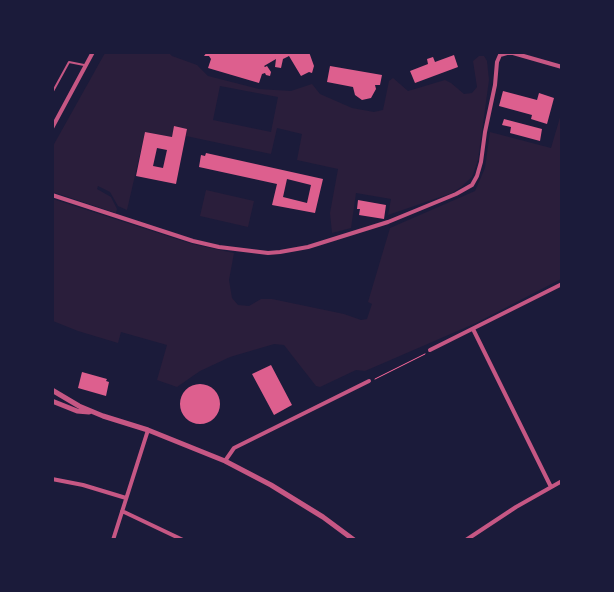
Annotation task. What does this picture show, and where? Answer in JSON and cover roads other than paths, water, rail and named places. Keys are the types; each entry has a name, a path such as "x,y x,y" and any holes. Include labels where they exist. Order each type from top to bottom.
{"street":[{"path":"52,128 93,52"},
{"path":"52,195 193,241 234,250 280,252 332,240 388,222 456,194 472,185 481,162 485,132 496,85 499,54 513,53 562,68"},
{"path":"430,350 562,284"},
{"path":"473,329 551,486"},
{"path":"225,461 234,448 369,381"},
{"path":"52,390 79,406 96,413 148,430 225,461 279,490 323,517 354,540"},
{"path":"52,401 77,411 96,413"},
{"path":"113,540 148,430"},
{"path":"52,479 83,485 126,498"},
{"path":"466,540 562,481"},
{"path":"122,512 183,540"}],"lane":[{"path":"52,93 69,62 86,65"}]}
